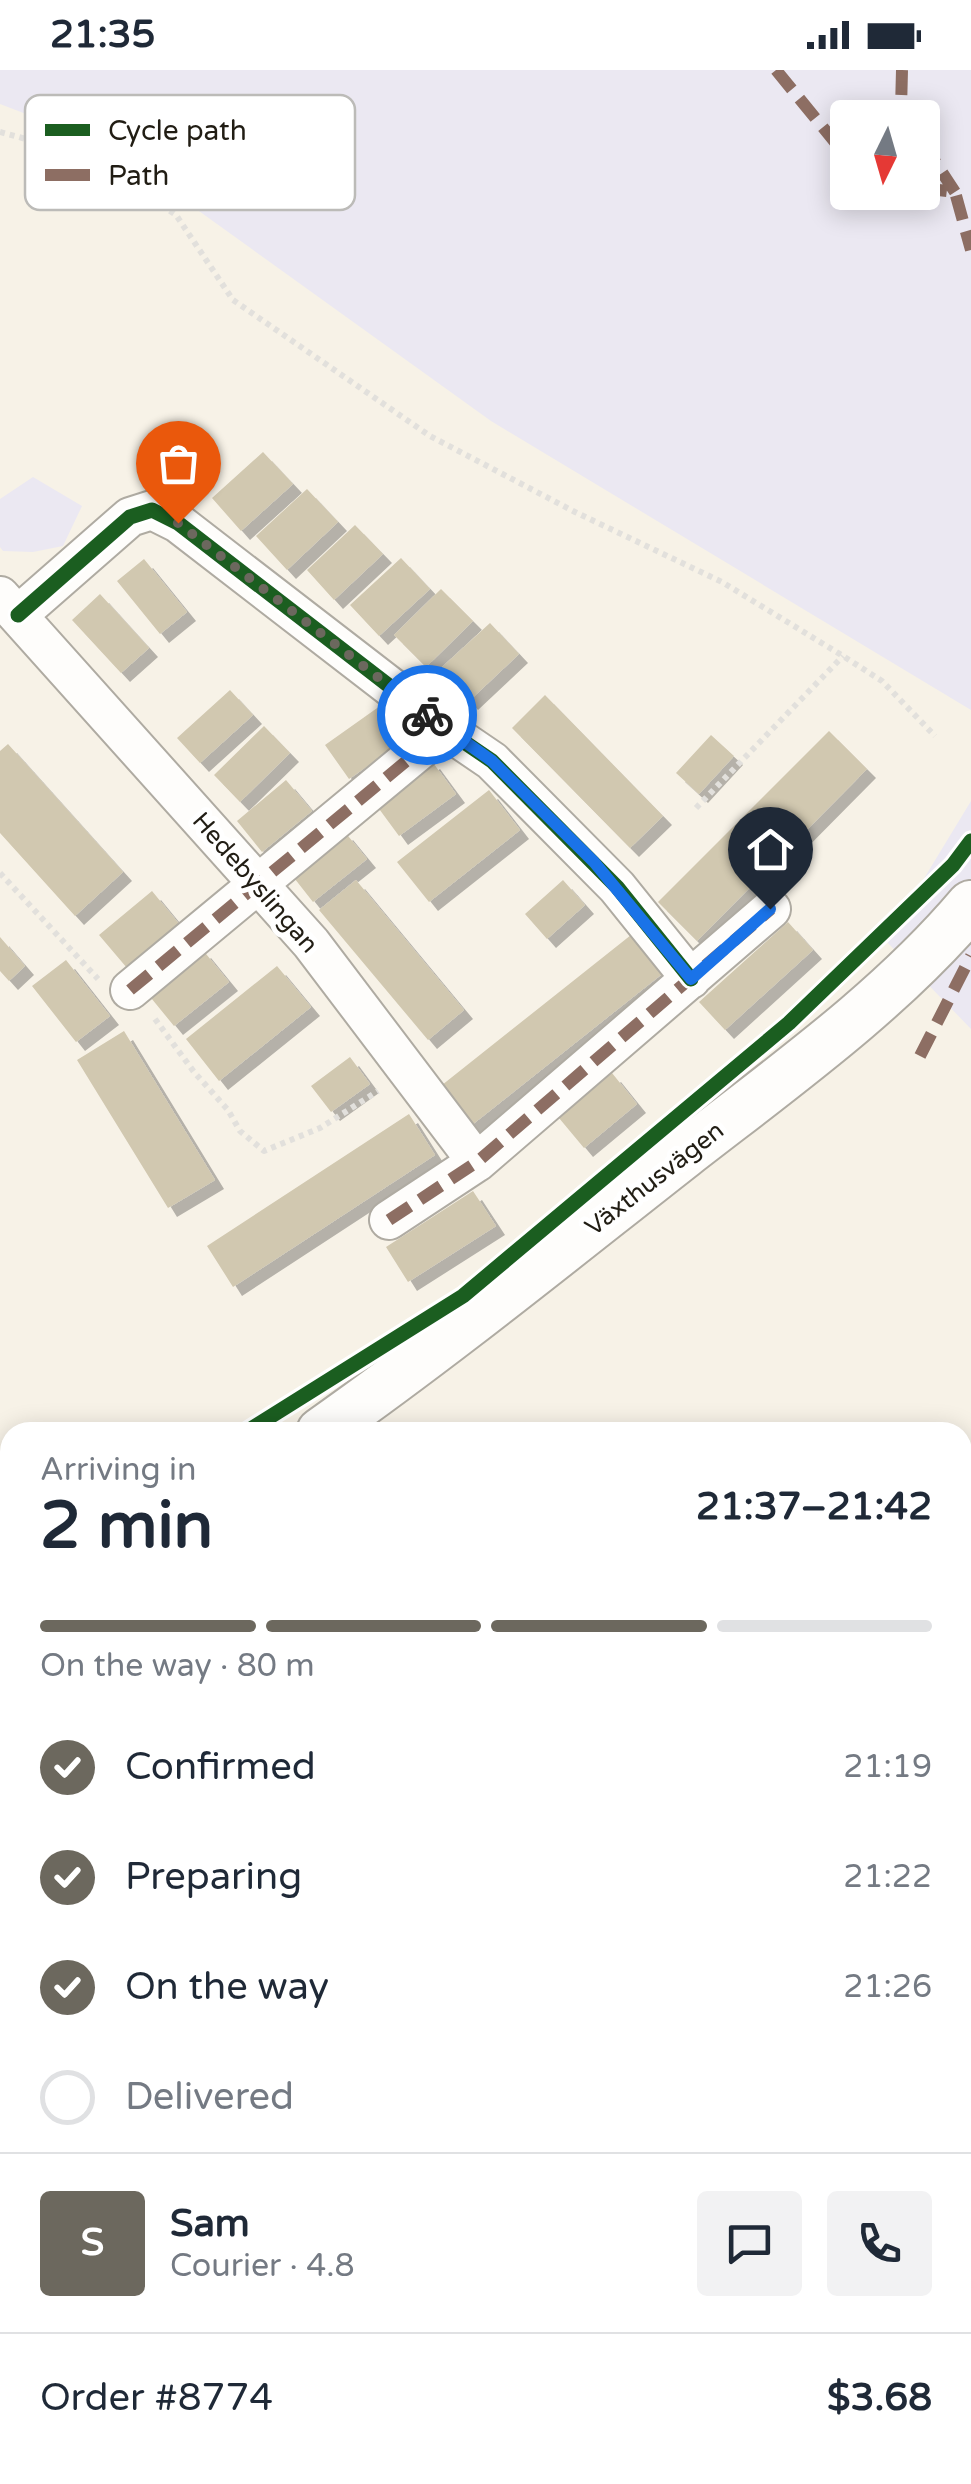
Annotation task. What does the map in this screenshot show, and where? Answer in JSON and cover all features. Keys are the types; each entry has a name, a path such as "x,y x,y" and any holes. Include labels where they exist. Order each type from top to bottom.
{"street":[{"name":"Hedebyslingan","path":"477,1162 311,944 9,606 130,517 152,510 178,523 492,761 594,862 691,979"},
{"path":"130,990 445,729"},
{"name":"Växthusvägen","path":"335,1422 400,1377 785,1075 933,950 971,905"},
{"path":"388,1220 477,1162 770,909"}],"path":[{"path":"0,132 25,139"},
{"path":"170,210 233,300 430,436 575,512 722,582 882,680 934,736"},
{"path":"682,821 842,656"},
{"path":"0,873 116,999 130,990 228,1110 240,1131 264,1151 320,1128 408,1071"}],"shaded area":[{"path":"0,70 971,70 971,710 491,421 197,210 355,210 355,95 25,95 25,114 0,104"},
{"path":"33,477 82,506 63,546 33,552 3,551 0,499"},
{"path":"971,801 971,1029 886,941"}],"building":[{"path":"263,452 293,484 241,531 212,498"},
{"path":"307,489 338,522 287,570 256,536"},
{"path":"355,525 383,554 334,600 307,570"},
{"path":"401,558 430,589 379,636 350,605"},
{"path":"144,559 187,612 160,634 117,581"},
{"path":"441,589 473,621 426,667 394,635"},
{"path":"100,594 149,648 121,673 72,620"},
{"path":"490,623 519,654 469,701 440,669"},
{"path":"230,690 253,715 200,763 177,738"},
{"path":"545,695 663,816 630,848 512,728"},
{"path":"380,706 405,740 349,779 325,745"},
{"path":"264,726 290,753 240,802 214,775"},
{"path":"829,731 867,769 697,941 658,902"},
{"path":"711,735 734,756 699,794 676,773"},
{"path":"8,744 123,872 75,916 0,833 0,751"},
{"path":"431,760 456,794 399,836 374,802"},
{"path":"286,780 312,811 262,852 237,821"},
{"path":"489,790 520,830 429,902 397,862"},
{"path":"344,831 367,859 313,902 291,874"},
{"path":"356,880 464,1010 428,1040 319,910"},
{"path":"563,880 585,905 547,939 525,914"},
{"path":"152,891 180,925 127,968 99,935"},
{"path":"788,922 813,950 725,1030 699,1002"},
{"path":"631,935 662,974 468,1128 437,1089"},
{"path":"0,937 25,966 9,981 0,971"},
{"path":"202,949 229,982 174,1026 147,993"},
{"path":"66,960 110,1016 76,1042 32,986"},
{"path":"277,966 311,1007 219,1081 186,1039"},
{"path":"124,1031 215,1180 168,1208 77,1060"},
{"path":"350,1057 370,1084 331,1112 311,1086"},
{"path":"612,1073 637,1104 584,1148 559,1118"},
{"path":"409,1114 435,1155 233,1287 207,1246"},
{"path":"473,1191 496,1226 408,1282 386,1247"}],"marked path":[{"path":"776,70 830,136"},
{"path":"901,100 902,70"},
{"path":"940,169 955,192"},
{"path":"940,190 955,192 971,250"},
{"path":"130,990 445,729 450,733"},
{"path":"389,1220 477,1162 771,909"},
{"path":"920,1056 971,956"}],"cycle path":[{"path":"18,615 130,517 152,510 178,523 492,761 617,887 691,979"},
{"path":"262,1422 463,1296 789,1023 953,865 971,841"}],"way so far":[{"path":"178,523 427,715"}],"route":[{"path":"427,715 492,761 594,862 691,979 770,909"}]}
